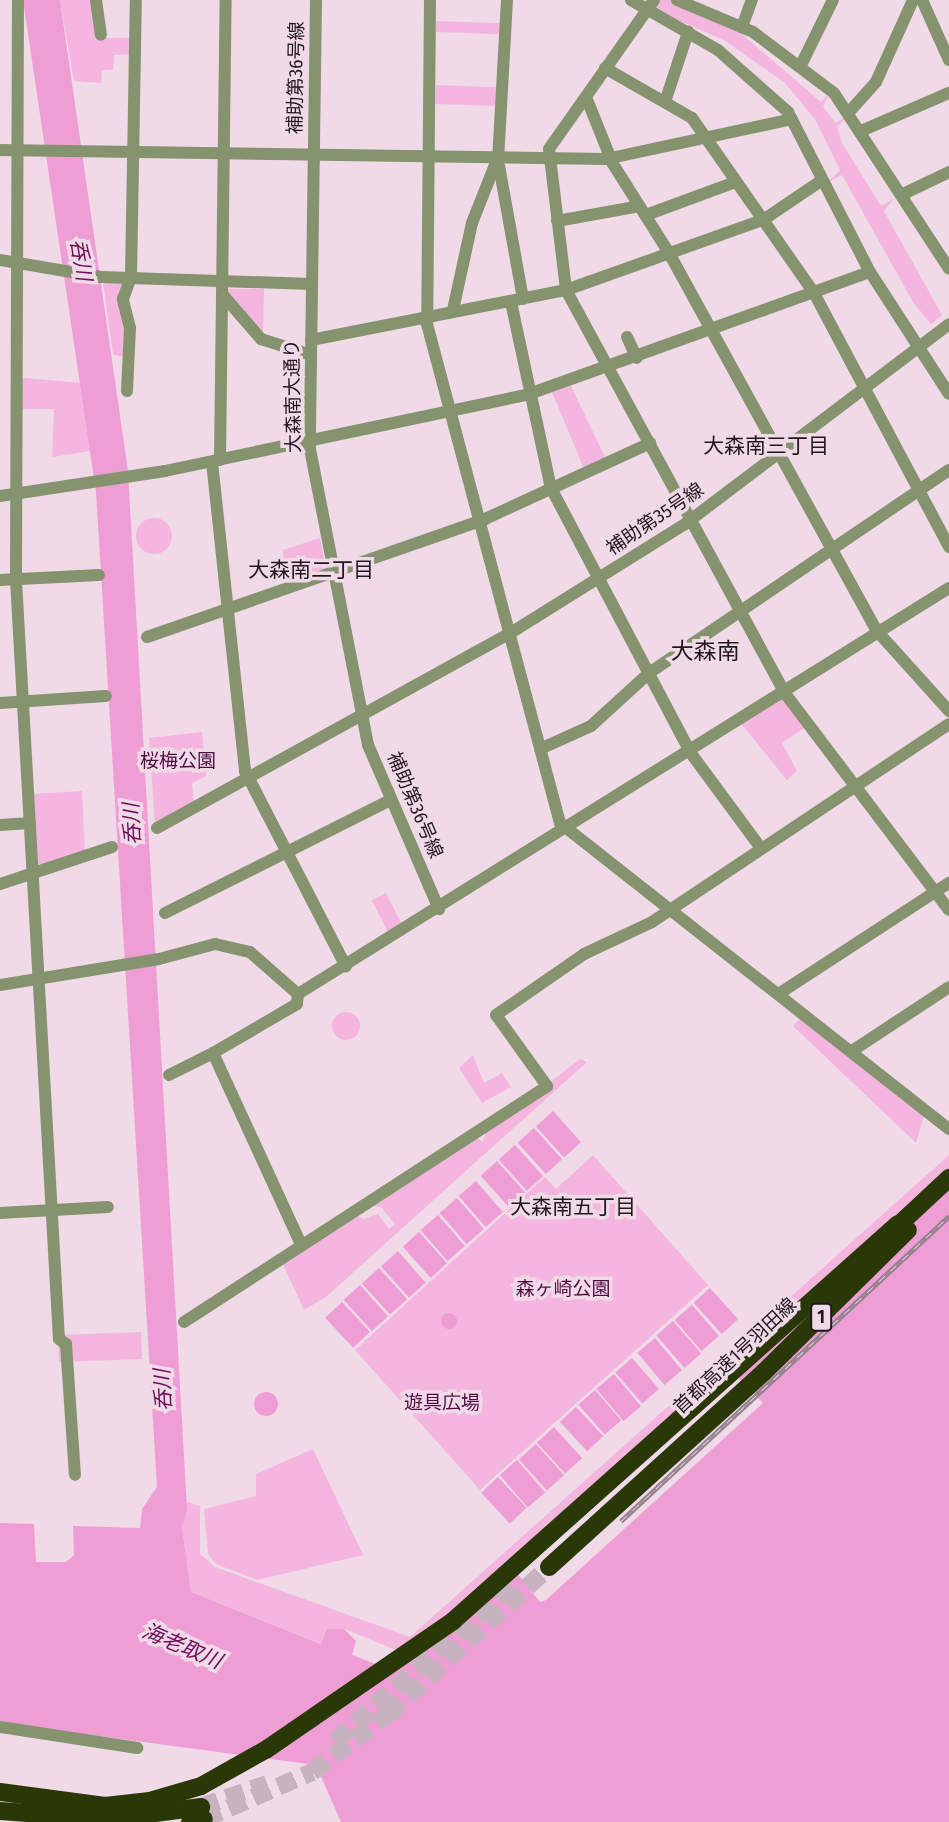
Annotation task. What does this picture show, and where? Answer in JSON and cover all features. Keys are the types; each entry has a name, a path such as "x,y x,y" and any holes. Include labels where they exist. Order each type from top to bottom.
{"highway":[{"name":"首都高速1号羽田線","path":"687,1437 898,1224 949,1178"},
{"name":"首都高速1号羽田線","path":"546,1562 687,1437 949,1191"},
{"path":"0,1792 105,1805 150,1801 201,1786 267,1749 453,1621 898,1224"},
{"path":"0,1804 81,1818"},
{"path":"0,1811 81,1818 198,1816"}],"street":[{"path":"18,0 16,263 6,404 6,496 16,580 51,1210 75,1475"},
{"path":"96,0 101,35"},
{"path":"127,391 130,328 124,299 131,276 136,0"},
{"path":"226,0 222,289 216,461 227,608 249,779 346,967"},
{"name":"補助第36号線","path":"314,156 316,0"},
{"path":"430,0 426,315 557,815 569,830 949,1129"},
{"path":"507,0 498,160 529,394 551,488 690,752 760,847"},
{"path":"631,0 651,5 742,69 792,119 870,272 949,394"},
{"path":"677,0 742,27 801,65 850,111 949,270"},
{"path":"742,27 752,0"},
{"path":"801,65 833,0"},
{"path":"850,111 876,82 913,0"},
{"path":"922,0 949,60"},
{"path":"651,5 549,149 566,290 784,692 949,910"},
{"path":"666,99 688,32"},
{"path":"605,68 685,109 814,293 949,547"},
{"path":"861,131 949,93"},
{"path":"586,97 608,159 669,253 877,631 949,711"},
{"path":"0,150 428,159 608,159 792,119"},
{"name":"大森南大通り","path":"314,156 309,442 363,715"},
{"path":"453,310 472,223 498,160"},
{"path":"901,195 949,172"},
{"path":"311,340 426,315 517,301 566,290 763,219 822,180"},
{"path":"557,221 643,210 735,182"},
{"path":"0,260 101,277 131,276 222,289 312,284"},
{"path":"6,496 130,478 451,414 529,394 609,369 870,272"},
{"path":"222,289 264,341 310,355"},
{"name":"補助第35号線","path":"157,828 509,634 692,520 949,324"},
{"path":"627,337 637,358"},
{"path":"147,637 479,521 650,443"},
{"path":"540,749 591,726 649,673 949,470"},
{"path":"0,580 99,575"},
{"path":"298,994 569,830 877,631 949,588"},
{"path":"0,703 106,696"},
{"name":"補助第36号線","path":"363,715 391,800 439,909"},
{"path":"184,1322 547,1086 496,1015 584,954 668,908 949,724"},
{"path":"164,913 391,800"},
{"path":"0,825 30,823"},
{"path":"0,884 112,848"},
{"path":"779,993 949,883"},
{"path":"0,985 159,960 215,944 247,951 298,994"},
{"path":"852,1051 949,987"},
{"path":"169,1075 213,1053 297,1004 298,994"},
{"path":"213,1053 301,1244"},
{"path":"0,1213 108,1207"},
{"path":"0,1727 136,1748"}],"green space":[{"path":"60,0 92,0 105,38 131,38 131,54 114,55 113,70 102,70 101,83 74,81"},
{"path":"660,0 674,0 737,30 821,102 829,94 823,107 836,123 849,114 837,127 842,143 881,206 895,198 884,211 942,315 931,324 913,302 842,175 827,183 840,170 815,119 785,83 724,40 654,10"},
{"path":"436,21 501,23 501,34 436,32"},
{"path":"436,85 497,87 496,106 435,104"},
{"path":"103,282 126,282 123,357 113,354"},
{"path":"228,289 264,289 263,334 228,294"},
{"path":"13,377 83,383 91,451 52,457 54,409 12,409"},
{"path":"571,386 606,459 584,469 552,392"},
{"path":"154,518 167,523 172,536 167,549 154,554 141,549 136,536 141,523"},
{"path":"320,538 326,569 286,584 283,550"},
{"path":"784,692 809,725 782,743 797,771 787,780 739,721"},
{"name":"桜梅公園","path":"202,732 206,776 192,783 194,804 155,825 149,738"},
{"path":"82,791 85,853 43,866 36,862 31,794"},
{"path":"386,893 403,926 389,933 372,900"},
{"path":"346,1012 356,1016 360,1026 356,1036 346,1040 336,1036 332,1026 336,1016"},
{"path":"800,1019 924,1116 916,1143 793,1026"},
{"path":"473,1055 484,1083 502,1073 511,1087 482,1103 459,1068"},
{"path":"580,1059 587,1062 326,1297 304,1310 282,1262 355,1215 363,1219 378,1214 389,1229 395,1224 381,1207 368,1206 474,1136 483,1142 486,1132"},
{"name":"森ヶ崎公園","path":"593,1155 708,1285 480,1490 355,1350 545,1177 556,1189"},
{"path":"949,1155 949,1173 417,1645 403,1653 345,1629 322,1644 191,1592 182,1527 187,1502 200,1506 200,1554 215,1567 410,1637"},
{"path":"141,1332 142,1359 59,1362 58,1335"},
{"path":"313,1449 363,1555 257,1580 216,1564 208,1554 204,1509 256,1496 256,1474"}],"water":[{"path":"23,0 60,0 128,471 187,1509 182,1527 191,1592 321,1644 327,1629 344,1629 356,1641 352,1655 392,1670 517,1573 540,1602 546,1600 763,1403 728,1367 949,1173 949,1822 341,1822 316,1765 0,1723 0,1523 34,1524 36,1562 66,1562 74,1555 73,1526 140,1528 142,1509 157,1487 96,492"},
{"path":"553,1111 581,1142 564,1158 536,1126"},
{"path":"534,1128 562,1159 546,1174 518,1143"},
{"path":"515,1145 543,1176 527,1191 499,1160"},
{"path":"497,1161 525,1192 509,1207 481,1176"},
{"path":"476,1181 503,1212 486,1227 459,1196"},
{"path":"457,1198 484,1229 467,1244 440,1213"},
{"path":"438,1215 465,1246 448,1261 421,1230"},
{"path":"419,1232 447,1263 431,1278 403,1247"},
{"path":"398,1251 426,1282 409,1298 381,1266"},
{"path":"379,1268 407,1299 390,1315 362,1283"},
{"path":"360,1285 388,1316 372,1331 344,1300"},
{"path":"710,1288 738,1319 722,1334 694,1303"},
{"path":"342,1302 370,1332 353,1348 325,1318"},
{"path":"692,1305 719,1336 702,1351 675,1320"},
{"path":"446,1313 452,1313 457,1321 455,1327 446,1329 441,1324 441,1318"},
{"path":"673,1321 701,1353 685,1368 656,1335"},
{"path":"655,1338 682,1370 664,1385 637,1353"},
{"path":"632,1358 659,1389 642,1403 615,1372"},
{"path":"614,1374 641,1406 623,1421 596,1389"},
{"path":"595,1390 621,1420 605,1435 578,1404"},
{"path":"266,1392 275,1395 278,1404 275,1413 266,1416 257,1413 254,1404 257,1395"},
{"path":"576,1407 603,1436 587,1451 560,1422"},
{"path":"554,1427 582,1458 565,1474 537,1442"},
{"path":"536,1444 564,1475 547,1491 519,1459"},
{"path":"517,1460 545,1492 528,1508 500,1475"},
{"path":"498,1477 527,1508 510,1523 481,1493"}],"pier":[{"path":"400,1244 430,1278 425,1282 395,1248"}],"tunnel":[{"path":"204,1819 312,1772 388,1714 549,1567"},
{"path":"335,1741 518,1579"},
{"path":"201,1807 267,1784"}],"railway":[{"path":"621,1521 949,1216"}],"district":[{"name":"大森南三丁目","path":"766,446"},
{"name":"大森南二丁目","path":"311,570"},
{"name":"大森南","path":"705,651"},
{"name":"大森南五丁目","path":"573,1207"}],"water label":[{"name":"呑川","path":"81,260"},
{"name":"呑川","path":"132,824"},
{"name":"呑川","path":"163,1390"},
{"name":"海老取川","path":"182,1646"}],"park label":[{"name":"遊具広場","path":"442,1403"}]}
